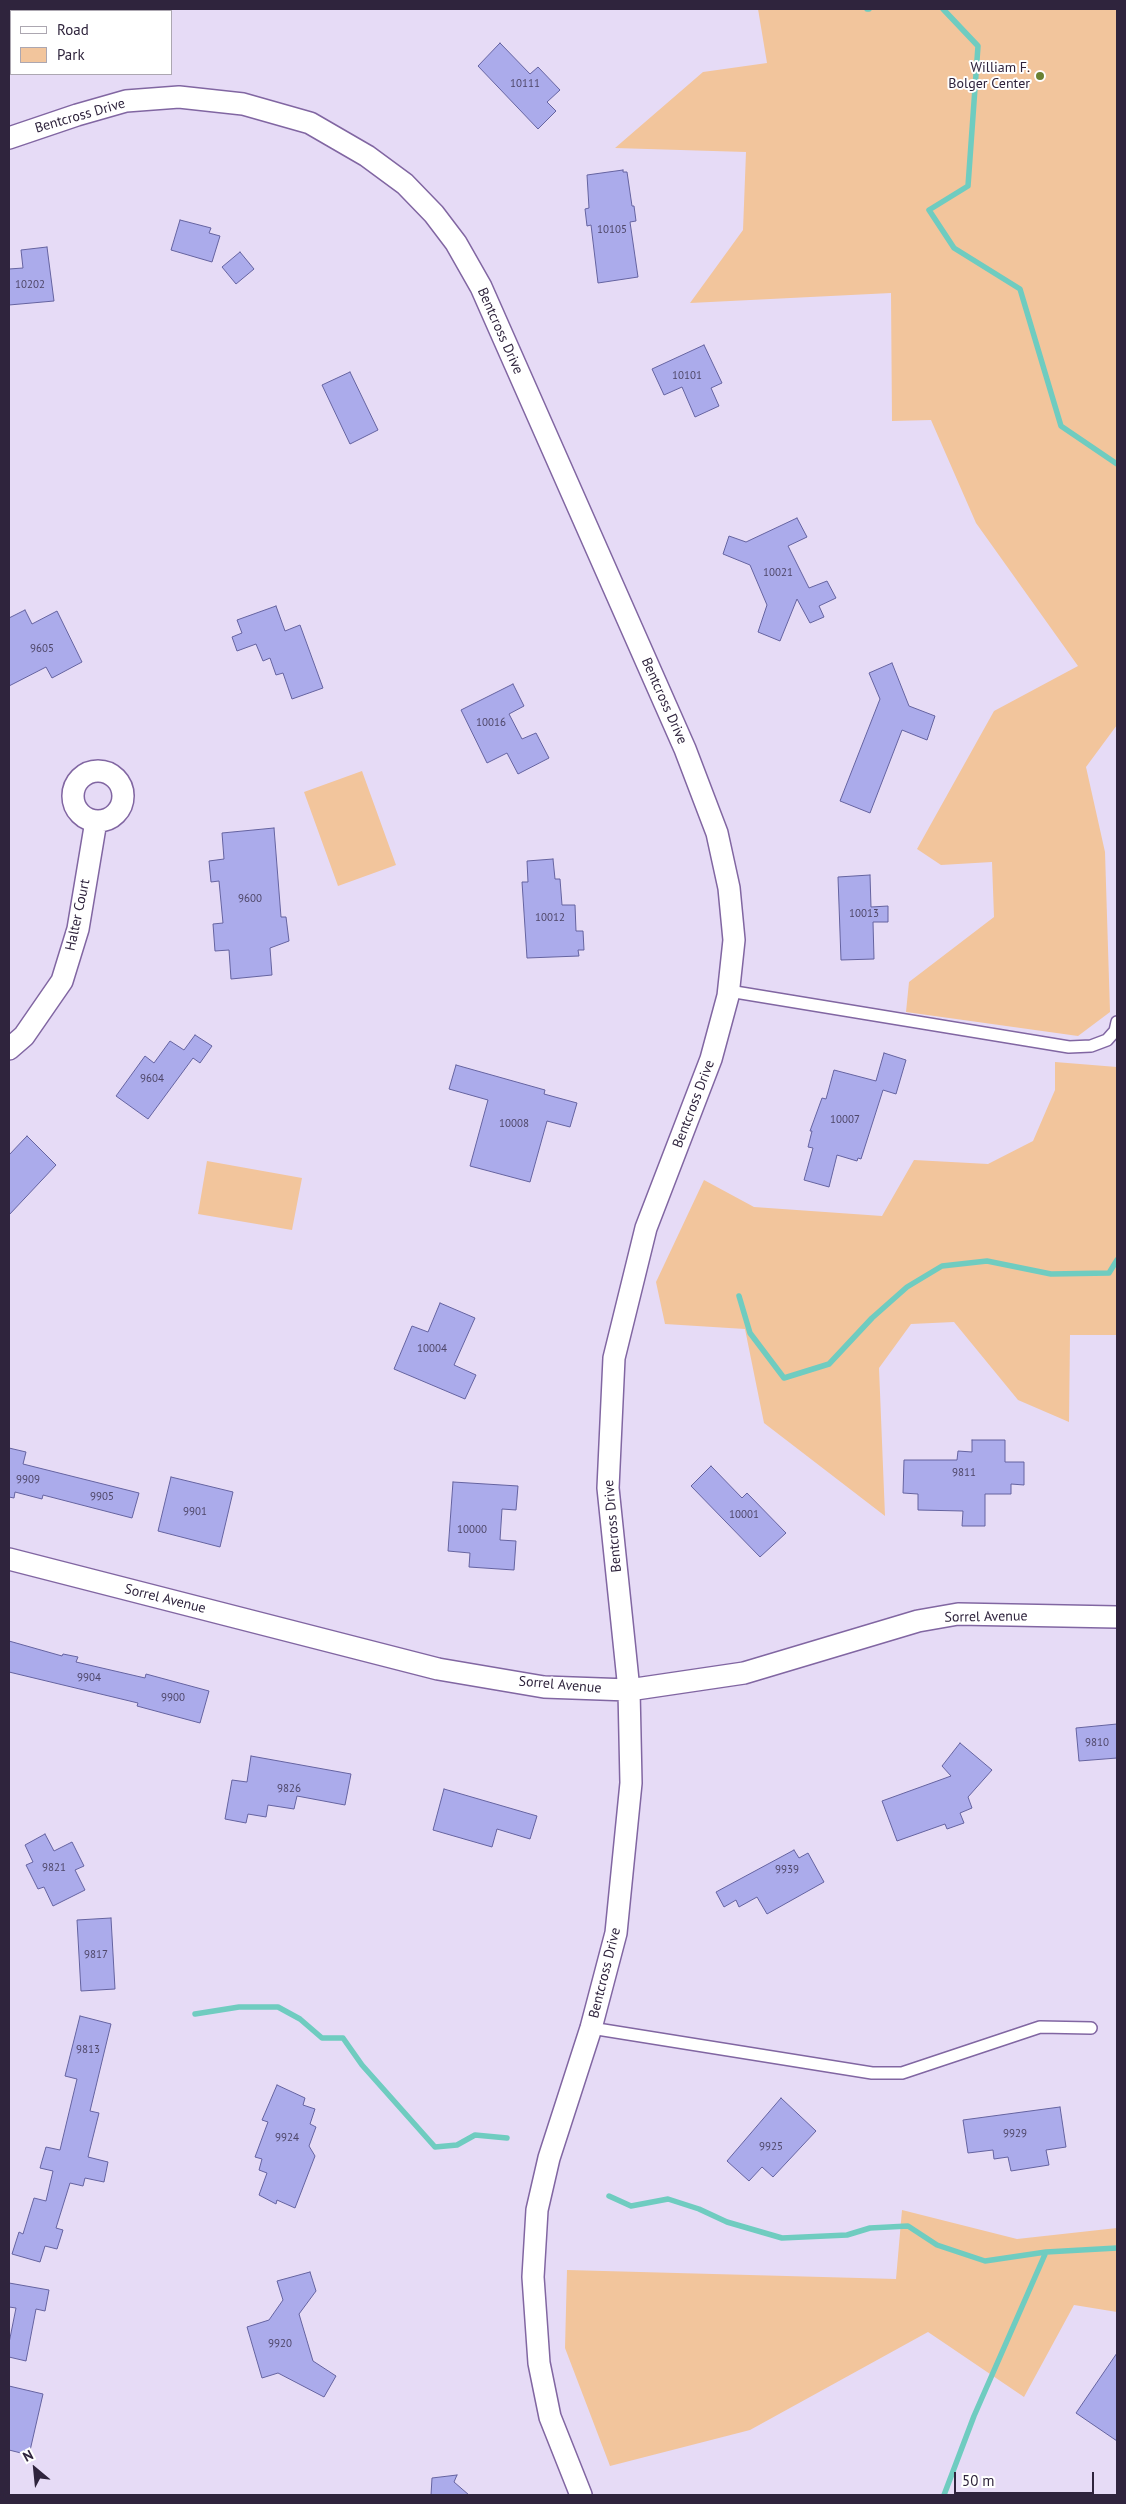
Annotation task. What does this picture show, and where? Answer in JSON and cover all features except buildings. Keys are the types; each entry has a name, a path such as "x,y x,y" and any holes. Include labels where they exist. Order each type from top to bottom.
{"street":[{"name":"Bentcross Drive","path":"9,138 77,114 126,102 179,97 243,104 310,123 367,156 405,184 434,214 456,243 481,286 681,741 713,824 729,888 734,940 728,991 711,1059 646,1228 614,1358 608,1488 629,1690 631,1783 616,1933 591,2028 549,2158 537,2210 533,2277 542,2381 550,2417 581,2495"},
{"name":"Halter Court","path":"9,1049 24,1036 62,981 78,929 96,821"},
{"name":"Sorrel Avenue","path":"9,1559 438,1669 544,1687 629,1690 744,1673 918,1621 958,1614 1117,1617"}],"lane":[{"path":"728,991 1069,1047 1092,1046 1107,1040 1115,1031 1117,1022"},
{"path":"591,2028 872,2073 902,2073 1040,2027 1091,2028"}],"green space":[{"path":"758,9 1117,9 1117,725 1086,767 1105,852 1110,1012 1078,1036 906,1012 909,982 994,917 992,862 941,865 917,849 994,711 1078,666 976,523 931,420 892,421 891,293 690,303 743,230 746,152 615,148 703,72 767,63"},
{"path":"362,771 396,865 338,886 304,792"},
{"path":"1055,1062 1117,1067 1117,1335 1070,1335 1069,1422 1018,1400 954,1322 911,1324 879,1368 885,1516 764,1423 745,1329 665,1324 656,1282 704,1180 754,1207 882,1216 914,1160 988,1164 1033,1141 1055,1090"},
{"path":"207,1161 302,1178 292,1230 198,1214"},
{"path":"902,2210 1017,2239 1117,2228 1117,2312 1074,2305 1024,2397 928,2332 750,2430 610,2466 565,2348 567,2270 896,2279"}],"waterway":[{"path":"943,9 978,46 968,186 929,210 954,248 1020,289 1061,426 1117,464"},
{"path":"739,1296 750,1333 784,1378 829,1364 872,1318 907,1287 942,1266 987,1261 1051,1274 1109,1273 1117,1260"},
{"path":"195,2014 239,2007 278,2007 300,2019 322,2038 343,2038 362,2065 435,2147 457,2145 475,2135 507,2138"},
{"path":"609,2196 631,2206 668,2199 699,2209 727,2222 782,2238 847,2235 870,2228 908,2226 937,2245 985,2261 1046,2252 1117,2248"},
{"path":"944,2495 974,2416 1046,2252"}],"place":[{"name":"William F. Bolger Center","path":"1040,76"}]}
